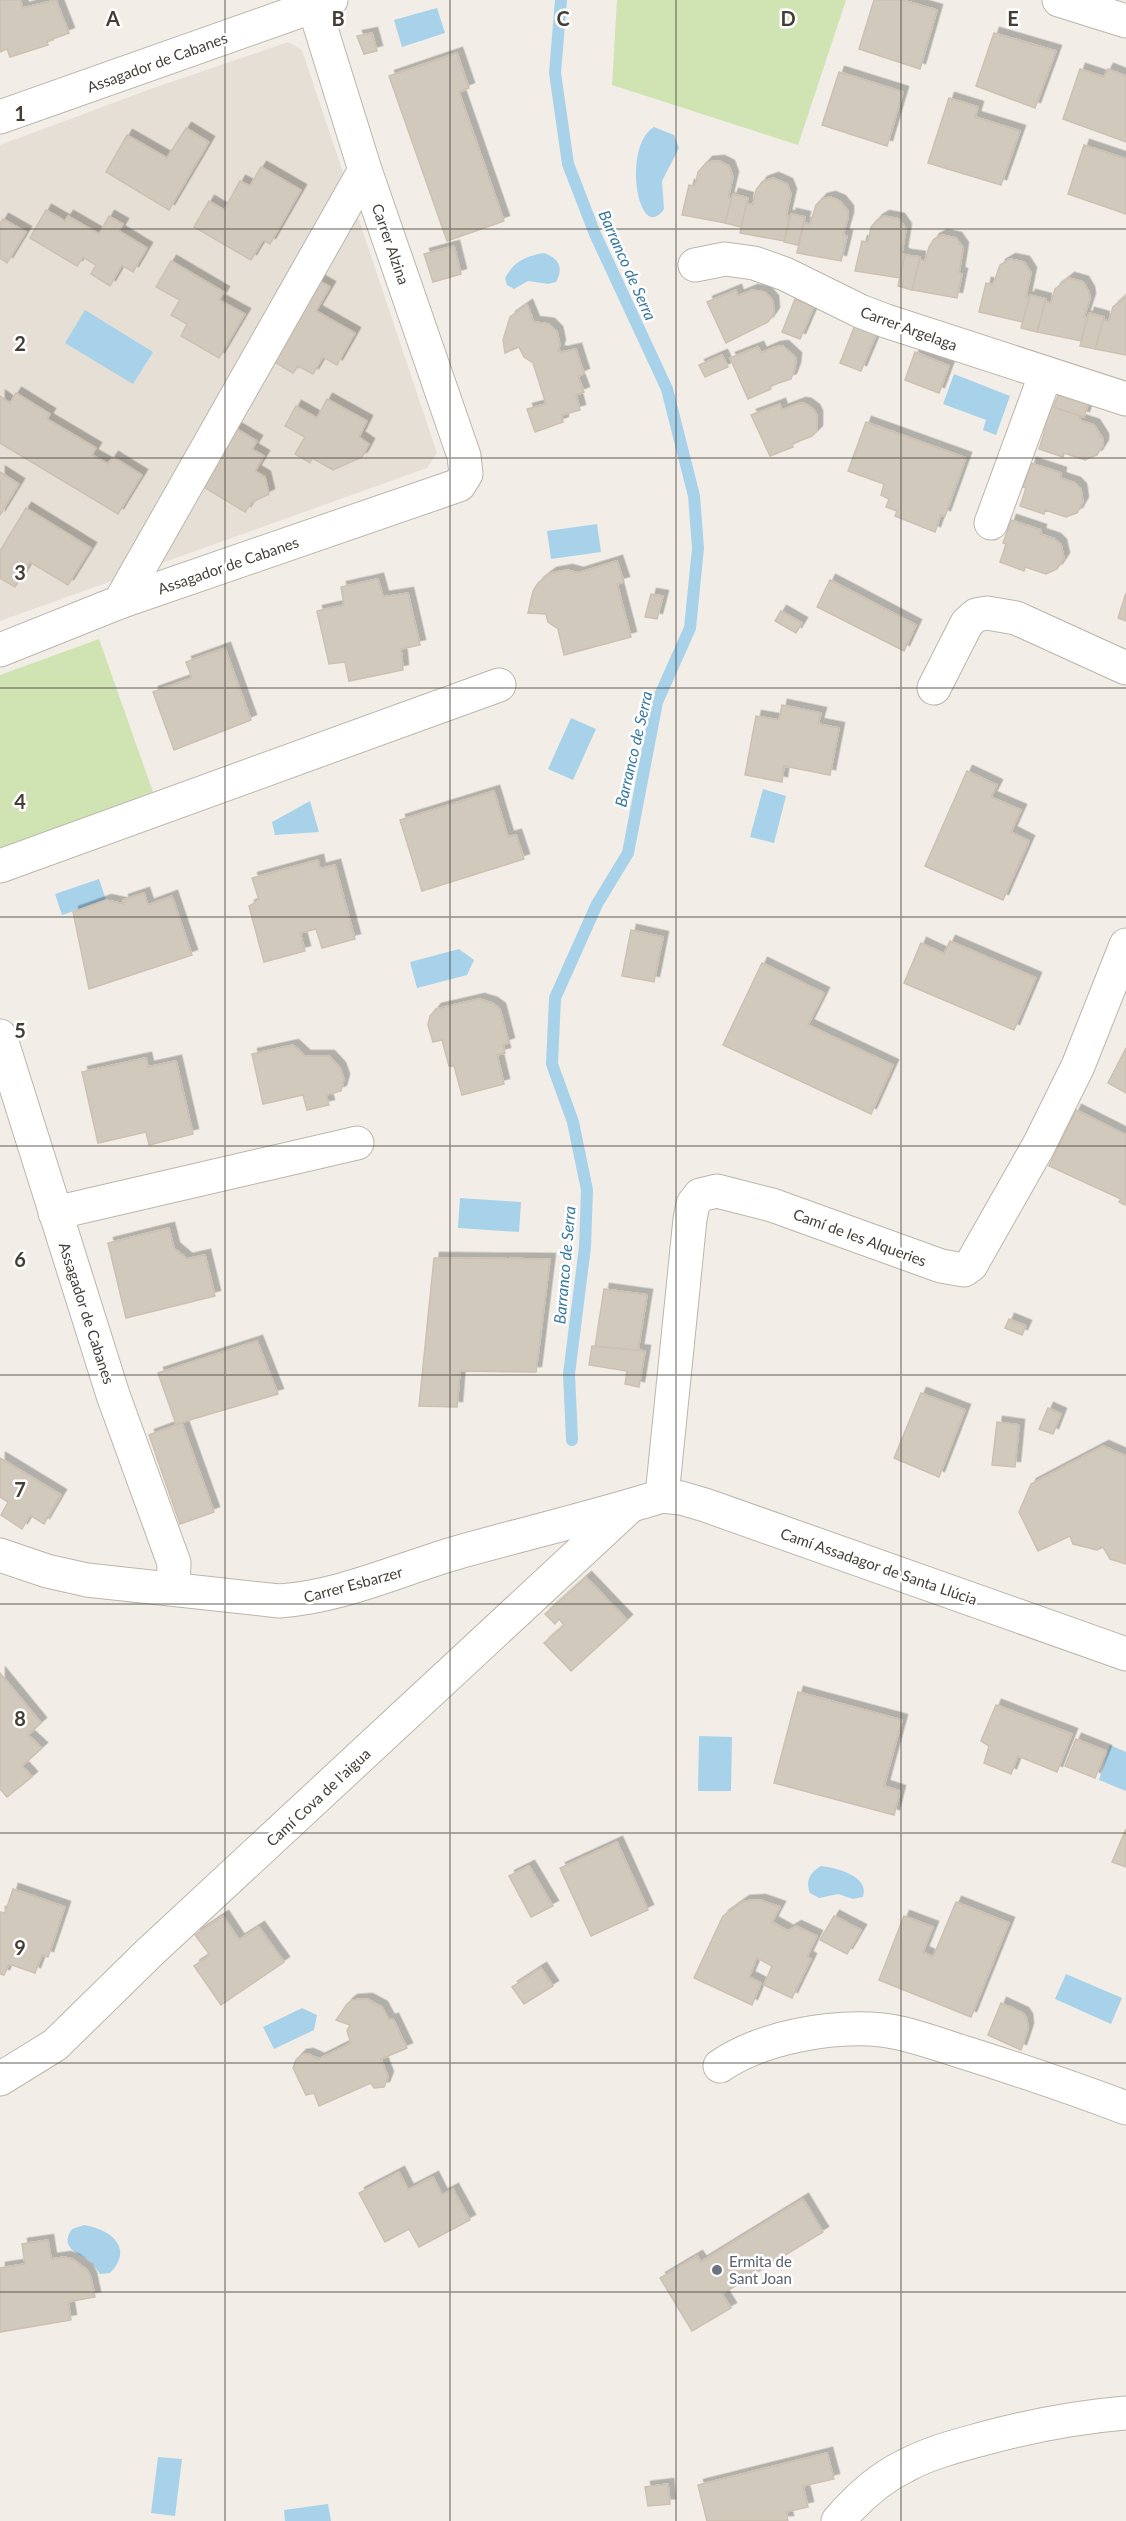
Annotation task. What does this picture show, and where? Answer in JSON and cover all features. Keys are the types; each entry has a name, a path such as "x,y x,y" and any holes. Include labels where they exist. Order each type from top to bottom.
{"street":[{"path":"1059,0 1126,21"},
{"name":"Assagador de Cabanes","path":"0,117 319,2"},
{"name":"Carrer Alzina","path":"319,2 365,170 464,456 466,474 459,485"},
{"path":"120,602 365,170"},
{"name":"Carrer Argelaga","path":"695,266 725,259 754,263 785,274 860,311 886,321 1126,399"},
{"path":"991,523 1046,373"},
{"name":"Assagador de Cabanes","path":"0,650 120,602 459,485"},
{"path":"934,688 967,623 976,615 987,613 1016,618 1126,668"},
{"path":"0,866 499,685"},
{"name":"Camí de les Alqueries","path":"662,1496 690,1219 693,1204 700,1195 717,1191 772,1205 941,1266 964,1270 971,1265 1039,1145 1078,1066 1126,945"},
{"name":"Assagador de Cabanes","path":"0,1036 113,1395 174,1563 174,1589"},
{"path":"56,1213 357,1143"},
{"name":"Camí Assadagor de Santa Llúcia","path":"630,1506 662,1496 681,1498 705,1505 1126,1653"},
{"name":"Carrer Esbarzer","path":"0,1555 47,1571 87,1580 279,1601 306,1598 373,1581 458,1553 630,1506"},
{"name":"Camí Cova de l'aigua","path":"0,2079 55,2044 150,1952 630,1506"},
{"path":"720,2066 755,2047 788,2039 857,2029 885,2031 1006,2066 1126,2108"},
{"path":"838,2521 871,2489 904,2466 945,2449 1076,2417 1126,2413"}],"shaded area":[{"path":"288,42 302,50 437,453 427,468 0,621 0,145 148,90"}],"green space":[{"path":"617,0 846,0 798,145 612,85"},
{"path":"99,639 153,792 0,853 0,675"}],"water":[{"path":"437,8 445,33 402,47 394,20"},
{"path":"654,127 674,135 679,148 662,181 664,209 655,217 647,215 641,205 636,171 638,153 644,138"},
{"path":"544,253 559,264 560,272 556,282 548,284 528,281 514,289 507,285 505,278 517,263"},
{"path":"85,310 153,352 133,384 65,343"},
{"path":"954,374 1010,396 996,435 983,430 986,420 943,404"},
{"path":"597,524 601,552 551,559 547,531"},
{"path":"571,718 596,729 573,780 548,769"},
{"path":"763,789 786,796 774,843 750,837"},
{"path":"310,801 319,832 275,835 272,822"},
{"path":"99,879 106,900 62,915 55,894"},
{"path":"459,949 474,960 467,975 417,988 410,962"},
{"path":"460,1198 521,1202 519,1232 458,1228"},
{"path":"699,1736 732,1737 731,1791 698,1791"},
{"path":"1110,1745 1126,1752 1126,1791 1099,1780"},
{"path":"821,1866 843,1871 857,1878 864,1890 863,1897 853,1899 838,1894 819,1898 810,1893 808,1885 810,1877"},
{"path":"1066,1974 1122,1998 1111,2024 1055,1999"},
{"path":"302,2008 317,2015 314,2030 274,2049 263,2027"},
{"path":"84,2225 110,2235 120,2248 117,2264 110,2273 100,2274 91,2262 69,2246 68,2236 72,2229"},
{"path":"158,2457 182,2459 175,2516 151,2513"},
{"path":"328,2504 331,2521 285,2521 284,2510"}],"building":[{"path":"0,0 20,0 23,8 56,0 69,33 47,41 48,45 10,57 7,49 0,52"},
{"path":"874,0 902,0 937,10 920,69 859,49"},
{"path":"372,33 377,51 364,54 357,36"},
{"path":"994,33 1056,51 1035,108 976,86"},
{"path":"457,53 469,88 459,92 504,221 447,241 389,76"},
{"path":"1080,69 1104,77 1108,69 1126,76 1126,142 1063,119"},
{"path":"839,72 903,92 887,146 822,125"},
{"path":"949,98 978,107 975,117 1020,131 1001,185 928,163"},
{"path":"186,128 209,142 169,210 106,172 127,135 167,158"},
{"path":"1084,145 1126,159 1126,214 1068,194"},
{"path":"719,161 729,166 733,177 728,198 732,199 725,223 682,215 689,185 695,186 698,172 707,162"},
{"path":"261,167 301,190 270,244 263,240 251,260 194,227 209,201 224,210 240,181 250,186"},
{"path":"773,178 787,184 791,194 784,241 740,233 746,203 753,205 756,190 762,182"},
{"path":"733,194 748,198 741,227 725,223"},
{"path":"830,197 840,201 848,211 843,235 847,236 841,261 797,253 804,223 810,224 816,205 822,199"},
{"path":"46,210 65,221 68,216 99,234 109,216 123,224 119,231 147,248 133,272 122,265 110,286 91,274 96,265 83,257 77,266 30,238"},
{"path":"791,214 805,217 798,245 784,242"},
{"path":"884,216 899,219 906,229 902,253 905,255 900,278 855,271 862,241 868,242 871,227"},
{"path":"3,219 26,232 7,263 0,258 0,224"},
{"path":"942,235 956,238 963,248 959,273 962,274 957,298 912,290 919,260 925,261 934,239"},
{"path":"454,246 461,274 433,282 424,254"},
{"path":"905,255 920,257 912,290 898,286"},
{"path":"1010,259 1024,262 1031,273 1026,297 1029,298 1023,322 979,312 986,283 993,285 1000,265"},
{"path":"171,261 224,292 219,300 245,314 219,358 181,336 187,324 171,315 180,300 156,287"},
{"path":"311,276 330,287 316,311 355,333 337,365 323,357 313,374 298,366 293,373 271,360"},
{"path":"1069,278 1083,282 1089,292 1090,299 1084,317 1088,317 1081,341 1037,332 1045,302 1051,303 1055,289"},
{"path":"736,290 738,296 752,290 765,292 773,301 774,313 768,322 726,343 707,302"},
{"path":"1030,295 1046,299 1037,332 1021,328"},
{"path":"1126,296 1126,355 1095,349 1103,320 1109,321 1113,307"},
{"path":"795,299 814,307 800,339 782,332"},
{"path":"527,305 534,322 549,324 557,332 560,345 558,351 576,349 584,374 578,376 584,392 576,395 580,410 562,415 563,422 535,432 527,409 546,404 533,363 524,357 519,347 505,353 503,340 510,317"},
{"path":"1089,313 1104,317 1095,349 1080,346"},
{"path":"855,325 877,333 861,371 840,363"},
{"path":"783,346 796,358 791,379 770,386 771,389 748,399 730,358 758,347 761,353"},
{"path":"915,352 949,366 939,393 905,380"},
{"path":"722,355 728,367 705,377 699,365"},
{"path":"1059,392 1089,401 1084,417 1054,407"},
{"path":"16,393 50,414 47,419 96,448 92,455 108,464 113,457 142,475 118,514 0,443 0,396 10,403"},
{"path":"327,399 367,421 359,437 369,444 362,457 333,470 312,458 310,463 295,454 305,437 285,426 296,406 317,418"},
{"path":"800,403 814,410 817,416 817,431 812,436 792,444 793,447 770,456 751,415 780,404 782,410"},
{"path":"1050,406 1080,416 1079,420 1094,425 1103,439 1103,445 1097,455 1085,460 1064,453 1063,457 1039,449 1045,430 1042,430"},
{"path":"866,422 966,458 945,516 941,515 935,532 895,516 897,511 886,507 889,499 881,495 884,484 848,471"},
{"path":"230,425 257,441 252,449 264,456 255,471 265,477 269,494 252,502 245,512 202,486"},
{"path":"1031,463 1061,473 1060,478 1075,483 1081,489 1083,502 1077,513 1066,517 1045,510 1044,514 1020,506 1026,488 1023,487"},
{"path":"0,472 19,484 0,515"},
{"path":"26,508 91,548 68,585 30,562 15,587 0,578 0,551"},
{"path":"1011,520 1041,530 1040,534 1055,539 1061,545 1064,558 1057,569 1046,574 1025,567 1024,571 1000,562 1006,544 1003,543"},
{"path":"617,561 624,582 617,584 631,637 564,655 558,629 548,622 546,614 528,613 533,591 538,583 551,573 567,570 578,573"},
{"path":"378,579 383,597 408,593 420,645 401,649 403,670 349,681 345,662 329,664 317,611 344,605 341,587"},
{"path":"830,580 916,625 904,651 817,607"},
{"path":"1126,593 1126,621 1118,618"},
{"path":"651,594 663,596 657,619 645,617"},
{"path":"781,611 802,623 796,633 775,621"},
{"path":"225,648 251,720 174,750 153,692 192,678 186,662"},
{"path":"782,705 821,713 818,724 839,728 830,775 784,766 782,782 745,775 756,716 779,720"},
{"path":"967,771 997,785 991,797 1021,810 1011,832 1029,841 1003,900 925,866"},
{"path":"494,791 508,837 516,835 524,859 422,891 400,820"},
{"path":"318,860 320,869 335,865 355,939 322,948 316,929 300,933 305,951 264,962 249,906 259,900 252,878"},
{"path":"144,893 148,905 172,896 192,955 89,989 73,912 106,900 124,904 123,900"},
{"path":"631,930 663,937 654,982 622,976"},
{"path":"950,941 1036,978 1014,1030 904,983 921,943 944,954"},
{"path":"762,963 824,993 808,1025 893,1065 871,1114 723,1045"},
{"path":"479,999 492,1003 500,1009 509,1043 503,1045 505,1053 497,1055 504,1084 462,1095 454,1066 449,1066 442,1040 433,1042 428,1025 430,1016 436,1009"},
{"path":"293,1045 305,1056 329,1056 340,1068 344,1079 341,1091 326,1095 329,1105 307,1110 303,1095 263,1104 252,1054"},
{"path":"1126,1048 1126,1093 1108,1083"},
{"path":"146,1058 148,1067 176,1061 193,1134 149,1145 146,1132 98,1143 82,1072"},
{"path":"1076,1110 1126,1135 1125,1205 1119,1202 1121,1199 1049,1166"},
{"path":"169,1228 174,1248 187,1259 205,1255 215,1296 126,1318 108,1243"},
{"path":"434,1258 550,1259 536,1372 460,1371 457,1407 419,1406"},
{"path":"604,1289 647,1295 638,1351 595,1347"},
{"path":"1009,1319 1026,1326 1022,1335 1005,1328"},
{"path":"257,1341 278,1394 176,1424 158,1373"},
{"path":"592,1346 645,1351 639,1387 625,1384 627,1371 589,1365"},
{"path":"921,1393 965,1410 939,1477 894,1458"},
{"path":"1048,1408 1061,1414 1053,1434 1039,1429"},
{"path":"997,1422 1019,1425 1015,1467 992,1465"},
{"path":"182,1423 214,1512 180,1524 149,1435"},
{"path":"1103,1446 1126,1456 1126,1564 1110,1559 1103,1547 1097,1550 1073,1544 1070,1536 1038,1551 1019,1512 1031,1484"},
{"path":"0,1458 61,1495 44,1524 30,1515 22,1529 1,1515 8,1502 0,1497"},
{"path":"586,1577 627,1620 571,1671 544,1643 564,1625 559,1619 555,1624 545,1614"},
{"path":"0,1673 41,1723 28,1735 42,1748 22,1766 32,1777 7,1797 0,1789"},
{"path":"798,1692 902,1720 884,1786 900,1791 894,1815 774,1783"},
{"path":"996,1705 1072,1734 1057,1772 1018,1756 1011,1774 984,1763 989,1746 981,1741"},
{"path":"1076,1739 1106,1751 1095,1778 1065,1766"},
{"path":"1126,1829 1126,1867 1112,1862"},
{"path":"617,1842 648,1910 591,1936 560,1868"},
{"path":"529,1866 553,1906 531,1917 509,1876"},
{"path":"13,1889 65,1907 48,1957 42,1955 35,1973 9,1964 4,1975 0,1974 0,1912 5,1913"},
{"path":"760,1900 780,1907 772,1922 788,1931 796,1926 817,1936 807,1957 811,1959 792,1998 764,1985 772,1966 757,1958 749,1977 761,1983 752,2005 694,1978 723,1916 744,1901"},
{"path":"956,1902 1009,1923 971,2017 879,1980 904,1916 933,1927 923,1952 933,1957"},
{"path":"223,1916 239,1940 259,1927 284,1962 221,2005 194,1966 210,1955 195,1935"},
{"path":"834,1916 861,1930 847,1954 820,1940"},
{"path":"541,1968 553,1986 524,2004 512,1987"},
{"path":"367,1999 382,2007 389,2020 393,2019 407,2048 381,2059 388,2077 384,2087 374,2088 371,2083 319,2106 314,2093 306,2095 293,2068 296,2060 301,2055 308,2054 319,2059 351,2043 347,2031 350,2025 336,2020 352,2000"},
{"path":"1001,2003 1023,2013 1027,2019 1028,2029 1021,2050 988,2035"},
{"path":"399,2172 408,2190 433,2177 442,2195 453,2189 470,2220 419,2247 409,2229 385,2242 359,2193"},
{"name":"Ermita de Sant Joan","path":"803,2199 823,2232 722,2294 731,2308 692,2331 660,2278 697,2256 701,2262"},
{"path":"48,2240 51,2259 65,2257 74,2260 87,2270 95,2297 68,2302 71,2320 0,2332 0,2268 25,2264 22,2244"},
{"path":"827,2453 834,2479 803,2486 808,2507 786,2512 788,2521 707,2521 698,2485"},
{"path":"668,2484 670,2504 648,2506 645,2487"}],"waterway":[{"name":"Barranco de Serra","path":"561,0 555,73 568,164 595,234 667,389 694,496 698,548 690,628 657,702 628,853 597,904 555,998 552,1064 573,1122 587,1190 585,1247 569,1374 572,1440"}],"place":[{"name":"Ermita de Sant Joan","path":"717,2270"}]}
